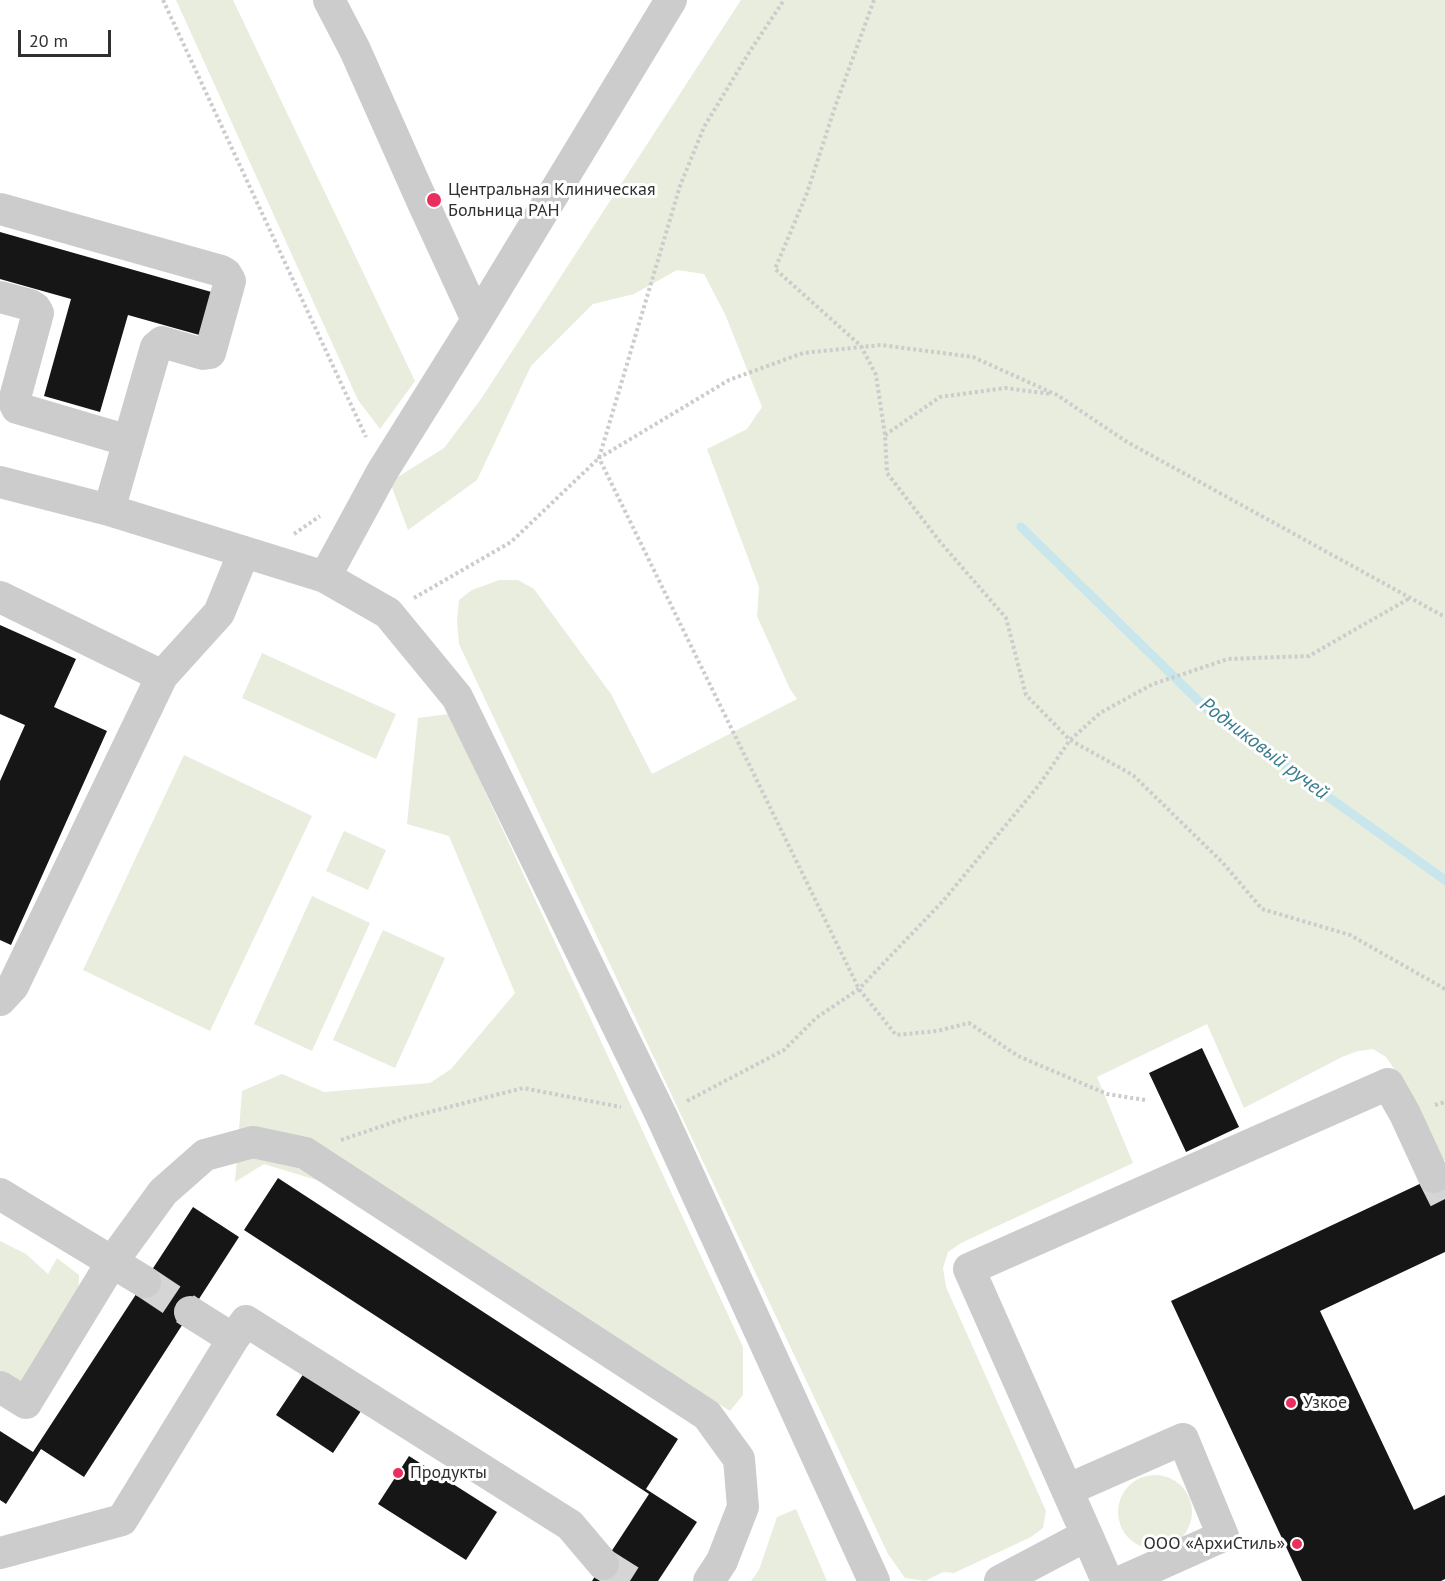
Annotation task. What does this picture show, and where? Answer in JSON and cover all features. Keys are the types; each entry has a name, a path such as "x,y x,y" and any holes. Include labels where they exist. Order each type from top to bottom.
{"lane":[{"path":"329,0 356,50 477,320"},
{"path":"325,577 382,472 671,0"},
{"path":"0,209 221,271 230,281 210,353 203,354 162,342 157,344 109,510"},
{"path":"0,297 30,305 38,314 14,402 17,408 129,441"},
{"path":"0,482 109,510 325,577 388,613 457,697 661,1115 874,1581"},
{"path":"0,1000 13,986 162,676 219,613 244,552"},
{"path":"0,597 162,676"},
{"path":"1107,1581 969,1269 1388,1084 1405,1114 1434,1177"},
{"path":"0,1387 26,1403 112,1262 163,1192 205,1155 253,1142 305,1153 707,1415 739,1460 743,1507 722,1561 709,1581"},
{"path":"0,1194 145,1282"},
{"path":"190,1312 233,1339"},
{"path":"0,1553 122,1520 246,1321 570,1525 603,1564"},
{"path":"1066,1490 1183,1440 1223,1536 1122,1581"},
{"path":"1000,1581 1087,1535"}],"path":[{"path":"784,0 750,51 704,128 680,186 599,458 859,988 896,1035 937,1031 969,1023 1018,1056 1107,1094 1144,1100"},
{"path":"874,0 807,193 776,269 861,346 876,375 885,435 887,473 941,543 1006,618 1026,695 1070,740 1133,775 1223,863 1262,909 1350,935 1445,989"},
{"path":"388,613 511,542 599,458 729,380 803,353 881,345 973,357 1057,394 1127,442 1445,617"},
{"path":"885,435 940,397 1005,388 1057,394"},
{"path":"305,1153 406,1118 523,1088 661,1115 784,1050 816,1018 859,988 943,901 1038,785 1070,740 1100,713 1153,684 1228,659 1309,656 1411,598"}],"green space":[{"path":"176,0 233,0 415,381 380,429 358,400"},
{"path":"741,0 1445,0 1445,1160 1440,1163 1397,1073 1386,1057 1373,1049 1358,1051 1342,1057 1244,1108 1207,1024 1097,1077 1133,1163 961,1243 948,1252 943,1268 946,1287 1046,1511 1043,1528 1031,1537 954,1573 943,1572 925,1581 905,1578 888,1554 459,644 457,620 459,600 472,590 499,580 518,580 534,589 611,694 652,774 797,699 790,689 757,616 759,587 707,449 747,429 762,407 725,314 704,274 677,270 634,294 593,304 531,366 477,480 408,530 390,482 444,448 481,399"},
{"path":"262,653 396,714 376,759 242,698"},
{"path":"449,714 743,1347 743,1395 730,1411 408,1208 264,1164 235,1182 242,1091 282,1074 324,1092 430,1083 451,1069 515,993 449,836 407,824 418,718"},
{"path":"184,755 312,816 210,1031 83,970"},
{"path":"344,831 386,850 368,890 326,871"},
{"path":"312,896 370,923 312,1051 254,1024"},
{"path":"383,930 445,958 395,1068 333,1040"},
{"path":"0,1241 26,1254 48,1274 57,1258 79,1275 78,1309 23,1392 0,1378"},
{"path":"1155,1475 1169,1478 1181,1486 1189,1498 1192,1512 1189,1526 1181,1538 1169,1546 1155,1549 1141,1546 1129,1538 1121,1526 1118,1512 1121,1498 1129,1486 1141,1478"},
{"path":"796,1509 827,1581 751,1581 759,1570 777,1517"}],"building":[{"path":"0,232 222,295 210,338 128,315 100,412 44,396 71,299 0,279"},
{"path":"0,625 76,659 54,707 107,731 11,945 0,940 0,781 25,725 0,714"},
{"path":"1202,1048 1239,1127 1186,1152 1149,1073"},
{"name":"Узкое","path":"1445,1172 1445,1252 1320,1311 1414,1510 1445,1495 1445,1579 1441,1581 1302,1581 1171,1301"},
{"path":"278,1178 678,1439 646,1489 697,1522 658,1581 592,1581 649,1494 244,1230"},
{"path":"193,1207 239,1237 84,1477 41,1449 6,1504 0,1500 0,1431 33,1452"},
{"path":"304,1373 361,1411 333,1453 276,1415"},
{"path":"409,1456 497,1512 466,1560 378,1504"}],"waterway":[{"name":"Родниковый ручей","path":"1021,527 1212,714 1445,880"}],"tunnel":[{"path":"1434,1177 1445,1199"},
{"path":"145,1282 190,1312"},
{"path":"603,1564 630,1581"}],"place":[{"name":"Центральная Клиническая Больница РАН","path":"434,200"},
{"name":"Узкое","path":"1291,1403"},
{"name":"Продукты","path":"398,1473"},
{"name":"ООО «АрхиСтиль»","path":"1297,1544"}]}
